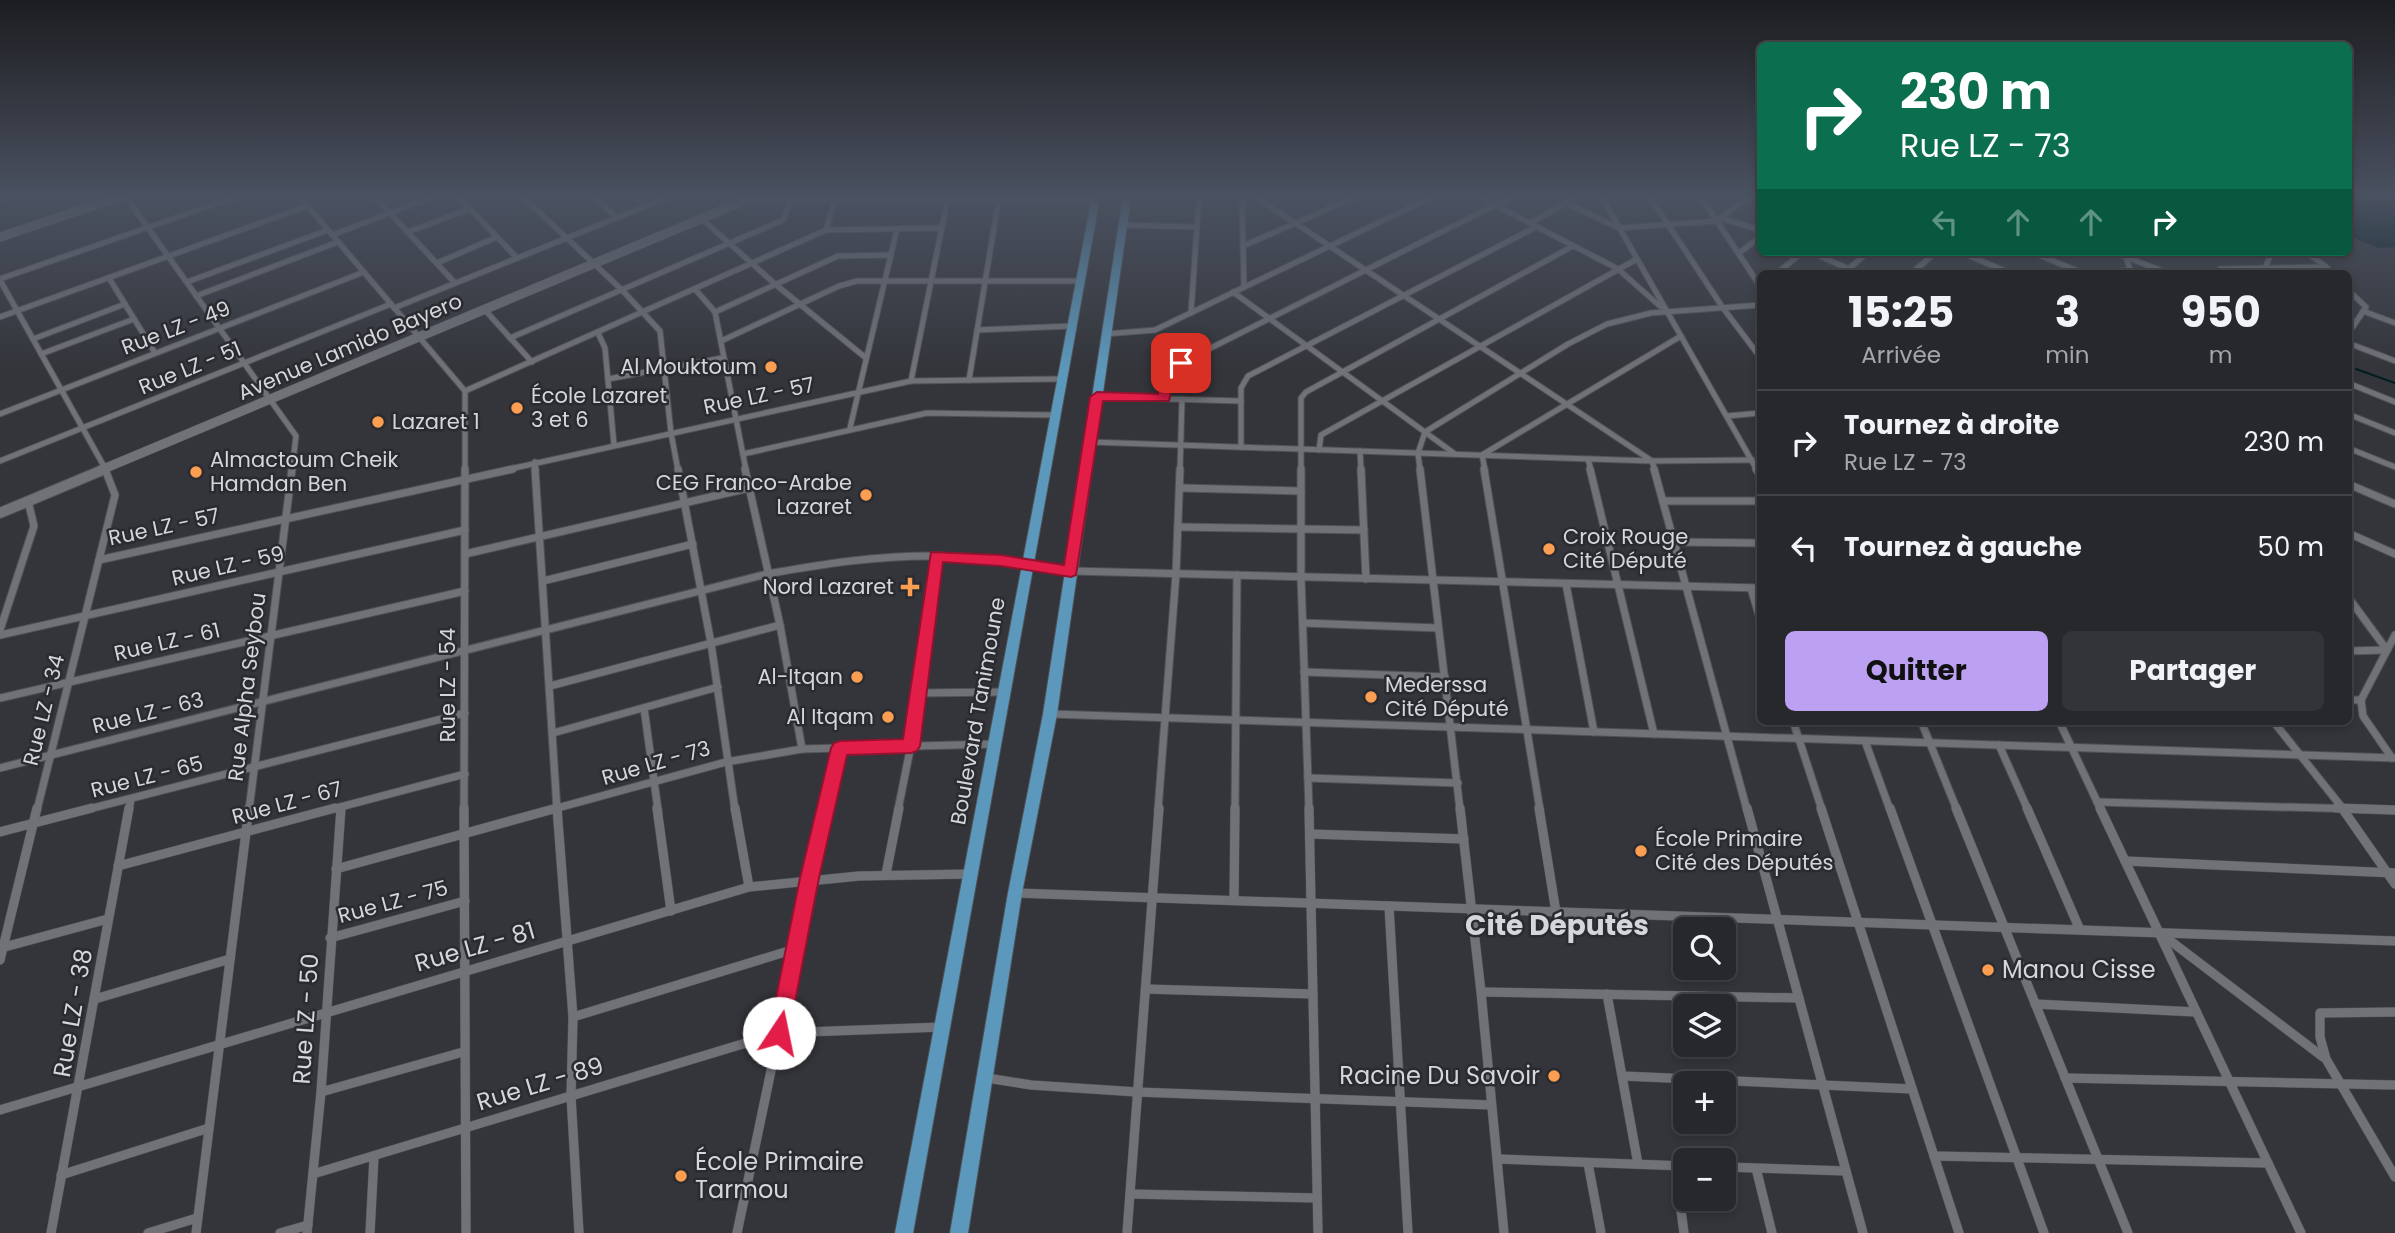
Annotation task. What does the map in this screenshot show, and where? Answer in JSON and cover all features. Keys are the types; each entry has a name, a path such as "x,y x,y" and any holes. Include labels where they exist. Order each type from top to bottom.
{"main road":[{"name":"Boulevard Tanimoune","path":"904,1233 1086,255"},
{"path":"959,1233 987,1078 1015,893 1050,714 1117,255"}],"street":[{"path":"0,280 72,255"},
{"path":"0,317 173,255"},
{"path":"187,282 266,255"},
{"path":"196,296 305,255"},
{"path":"349,255 465,391 770,255"},
{"path":"428,255 455,283"},
{"path":"436,263 456,255"},
{"path":"514,255 517,258"},
{"name":"Rue LZ - 51","path":"0,461 526,255"},
{"path":"584,255 645,312 660,331 671,433 711,643 726,762 749,887"},
{"name":"Avenue Lamido Bayero","path":"0,513 617,255"},
{"path":"510,338 703,255"},
{"path":"742,255 866,358"},
{"path":"715,312 838,256 891,255 850,428"},
{"path":"911,381 937,255"},
{"path":"969,380 989,255"},
{"path":"1191,313 1195,255"},
{"path":"1243,255 1244,287"},
{"path":"1105,334 1149,332 1315,255"},
{"path":"1342,255 1652,461 1863,1233"},
{"path":"1164,398 1169,372 1174,367 1400,255"},
{"path":"1241,447 1241,388 1248,376 1480,255"},
{"path":"1318,1233 1310,834 1301,577 1301,398 1306,392 1558,255"},
{"path":"1590,255 1618,269 1667,312"},
{"path":"1634,255 1757,469"},
{"path":"1687,255 1757,354"},
{"path":"1740,255 1757,281"},
{"name":"Rue Alpha Seybou","path":"169,256 296,436 196,1233"},
{"path":"1781,270 1798,256"},
{"path":"1818,256 1844,270"},
{"path":"1847,270 1863,256"},
{"path":"1915,270 1931,256"},
{"path":"1970,256 2003,270"},
{"path":"2041,256 2075,270"},
{"path":"2311,256 2329,270"},
{"path":"2126,257 2129,270"},
{"path":"2126,257 2160,270"},
{"path":"1319,450 1321,435 1637,259"},
{"path":"2219,270 2326,267"},
{"name":"Rue LZ - 49","path":"0,414 364,272"},
{"path":"109,278 155,353"},
{"name":"Rue LZ - 34","path":"0,280 105,469 116,495 0,960"},
{"path":"721,341 847,283 1081,281"},
{"path":"695,289 715,312 722,358 780,625 802,749"},
{"path":"1233,292 1455,454"},
{"path":"2352,294 2366,307 2352,328"},
{"path":"33,339 125,304"},
{"path":"1504,1233 1452,727 1431,580 1418,453 1424,432 1607,324 1637,315 1757,305"},
{"path":"485,310 532,362"},
{"path":"2363,311 2395,323"},
{"path":"41,354 134,319"},
{"path":"977,330 1072,326"},
{"path":"598,333 606,348 614,445"},
{"path":"1482,455 1681,336"},
{"path":"2352,345 2395,361"},
{"path":"608,379 722,358"},
{"name":"Rue LZ - 57","path":"99,560 911,381 1061,379"},
{"path":"2352,385 2395,402"},
{"name":"Rue LZ - 54","path":"465,391 467,835 463,1052 466,1233"},
{"path":"1097,397 1241,401"},
{"path":"1127,1233 1176,574 1182,399"},
{"path":"743,454 850,428 937,413 1055,415"},
{"path":"1727,416 1757,413"},
{"path":"2352,416 2395,433"},
{"path":"1090,442 1652,461 1752,460"},
{"path":"2352,450 2395,467"},
{"path":"1360,451 1366,579"},
{"path":"1482,455 1556,912"},
{"path":"1588,459 1654,734"},
{"path":"535,462 573,1017 571,1096 579,1233"},
{"path":"2352,486 2395,504"},
{"path":"465,554 749,488"},
{"path":"1181,488 1301,491"},
{"path":"1663,500 1757,501"},
{"path":"0,630 34,526 28,501"},
{"path":"1178,527 1364,530"},
{"name":"Rue LZ - 59","path":"0,635 465,530"},
{"path":"2352,535 2395,554"},
{"path":"1675,542 1757,543"},
{"path":"543,581 693,544"},
{"path":"886,874 911,746 937,556"},
{"name":"Rue LZ - 63","path":"0,768 547,632 767,574 858,558 937,556 1001,561 1071,571 1757,588"},
{"path":"1234,900 1237,575"},
{"path":"1566,584 1594,732"},
{"path":"1751,588 1757,609"},
{"name":"Rue LZ - 61","path":"0,698 465,590"},
{"path":"2352,602 2387,650"},
{"path":"1303,623 1438,628"},
{"path":"550,686 780,625"},
{"path":"2393,758 2362,716 2361,700 2395,635"},
{"path":"2352,651 2387,650"},
{"path":"1304,672 1445,677"},
{"path":"553,733 718,687"},
{"path":"918,693 1003,692"},
{"path":"2352,700 2361,700"},
{"path":"644,708 671,911"},
{"name":"Rue LZ - 65","path":"0,832 465,713"},
{"path":"1050,714 2393,758"},
{"path":"1794,725 1959,1233"},
{"path":"1923,725 2128,1233"},
{"path":"2061,725 2301,1233"},
{"path":"2276,725 2391,873 2395,884"},
{"path":"1865,741 2044,1233"},
{"name":"Rue LZ - 73","path":"336,869 726,762 802,749 995,744"},
{"path":"2000,745 2080,930"},
{"path":"737,1233 809,878 840,748"},
{"name":"Rue LZ - 67","path":"118,866 465,774"},
{"path":"1308,778 1458,783"},
{"name":"Rue LZ - 38","path":"51,1233 131,799"},
{"path":"2097,802 2395,810"},
{"name":"Rue LZ - 50","path":"308,1229 321,1092 341,807"},
{"path":"1310,834 1464,839"},
{"path":"2125,861 2391,873"},
{"name":"Rue LZ - 81","path":"0,1110 749,887 809,878 970,874"},
{"path":"1015,893 2395,941"},
{"name":"Rue LZ - 75","path":"330,938 465,901"},
{"path":"1389,906 1408,1233"},
{"path":"2,948 108,919"},
{"path":"2159,933 2253,1000 2326,1059"},
{"path":"573,1017 795,949"},
{"path":"95,999 230,958"},
{"path":"1146,989 1313,994"},
{"path":"1481,992 1799,998"},
{"path":"1607,994 1638,1164"},
{"path":"2035,1004 2196,1012"},
{"path":"2395,1012 2320,1013 2320,1039 2326,1059 2391,1161 2395,1177"},
{"name":"Rue LZ - 89","path":"313,1174 779,1033 942,1027"},
{"path":"321,1092 463,1052"},
{"path":"1623,1076 1912,1089"},
{"path":"987,1078 1137,1092 1492,1105"},
{"path":"2065,1078 2395,1085"},
{"path":"61,1175 209,1128"},
{"path":"1934,1156 2268,1163"},
{"path":"370,1233 374,1157"},
{"path":"1498,1159 1673,1166"},
{"path":"1588,1163 1601,1233"},
{"path":"1736,1167 1846,1171"},
{"path":"1756,1168 1772,1233"},
{"path":"1130,1194 1317,1198"},
{"path":"1683,1211 1685,1233"},
{"path":"148,1233 197,1218"},
{"path":"280,1233 308,1229"}],"waterway":[{"path":"2356,369 2395,383"}],"place":[{"name":"Al Mouktoum","path":"771,367"},
{"name":"École Lazaret 3 et 6","path":"517,408"},
{"name":"Lazaret 1","path":"378,422"},
{"name":"Almactoum Cheik Hamdan Ben","path":"196,472"},
{"name":"CEG Franco-Arabe Lazaret","path":"866,495"},
{"name":"Croix Rouge Cité Député","path":"1549,549"},
{"name":"Nord Lazaret","path":"910,587"},
{"name":"Al-Itqan","path":"857,677"},
{"name":"Mederssa Cité Député","path":"1371,697"},
{"name":"Al Itqam","path":"888,717"},
{"name":"École Primaire Cité des Députés","path":"1641,851"},
{"name":"Manou Cisse","path":"1988,970"},
{"name":"Racine Du Savoir","path":"1554,1076"},
{"name":"École Primaire Tarmou","path":"681,1176"}],"district":[{"name":"Cité Députés","path":"1557,925"}],"route":[{"path":"779,1033 809,878 840,748 911,746 937,556 1001,561 1071,571 1097,397 1164,398 1169,372 1181,363"}]}
